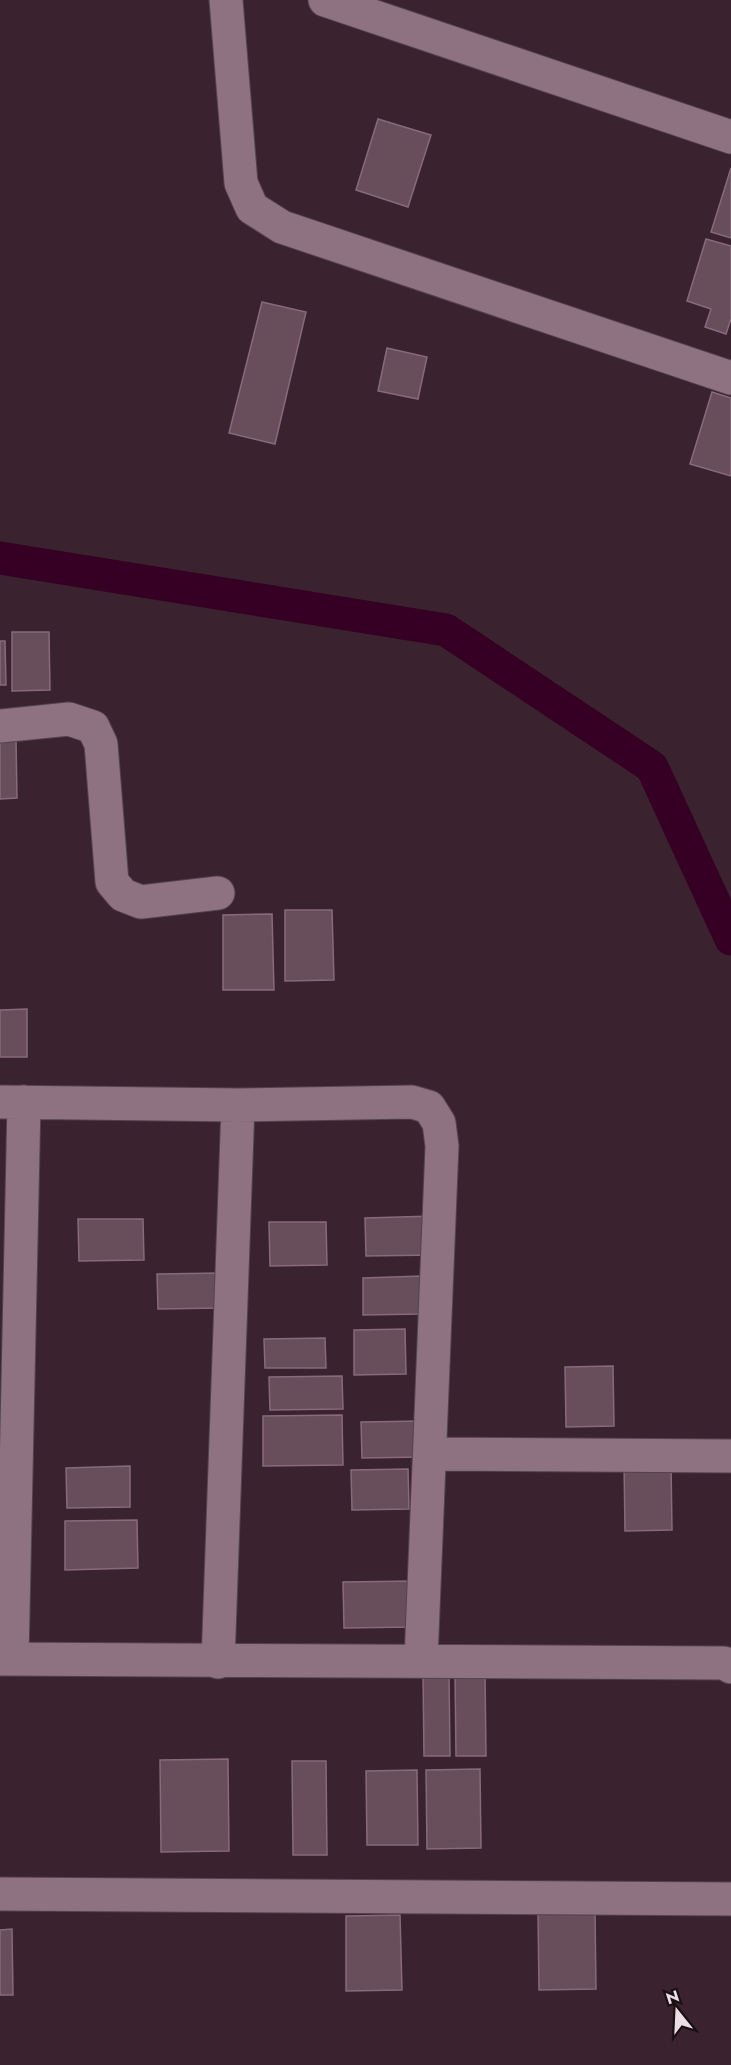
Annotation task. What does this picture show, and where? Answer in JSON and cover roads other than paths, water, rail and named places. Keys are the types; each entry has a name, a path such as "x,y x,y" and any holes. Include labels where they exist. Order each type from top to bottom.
{"street":[{"path":"226,0 241,183 252,208 282,227 731,378"},
{"path":"325,0 731,137"},
{"path":"0,726 69,719 93,727 101,744 112,882 123,895 141,902 218,893"},
{"path":"421,1660 442,1146 439,1123 429,1107 412,1101 238,1105 12,1102 6,1659 218,1662 421,1660 724,1663 731,1667"},
{"path":"218,1662 238,1105"},
{"path":"430,1454 731,1456"},
{"path":"0,1894 731,1899"}],"waterway":[{"path":"0,558 446,630 652,767 731,939"}]}
